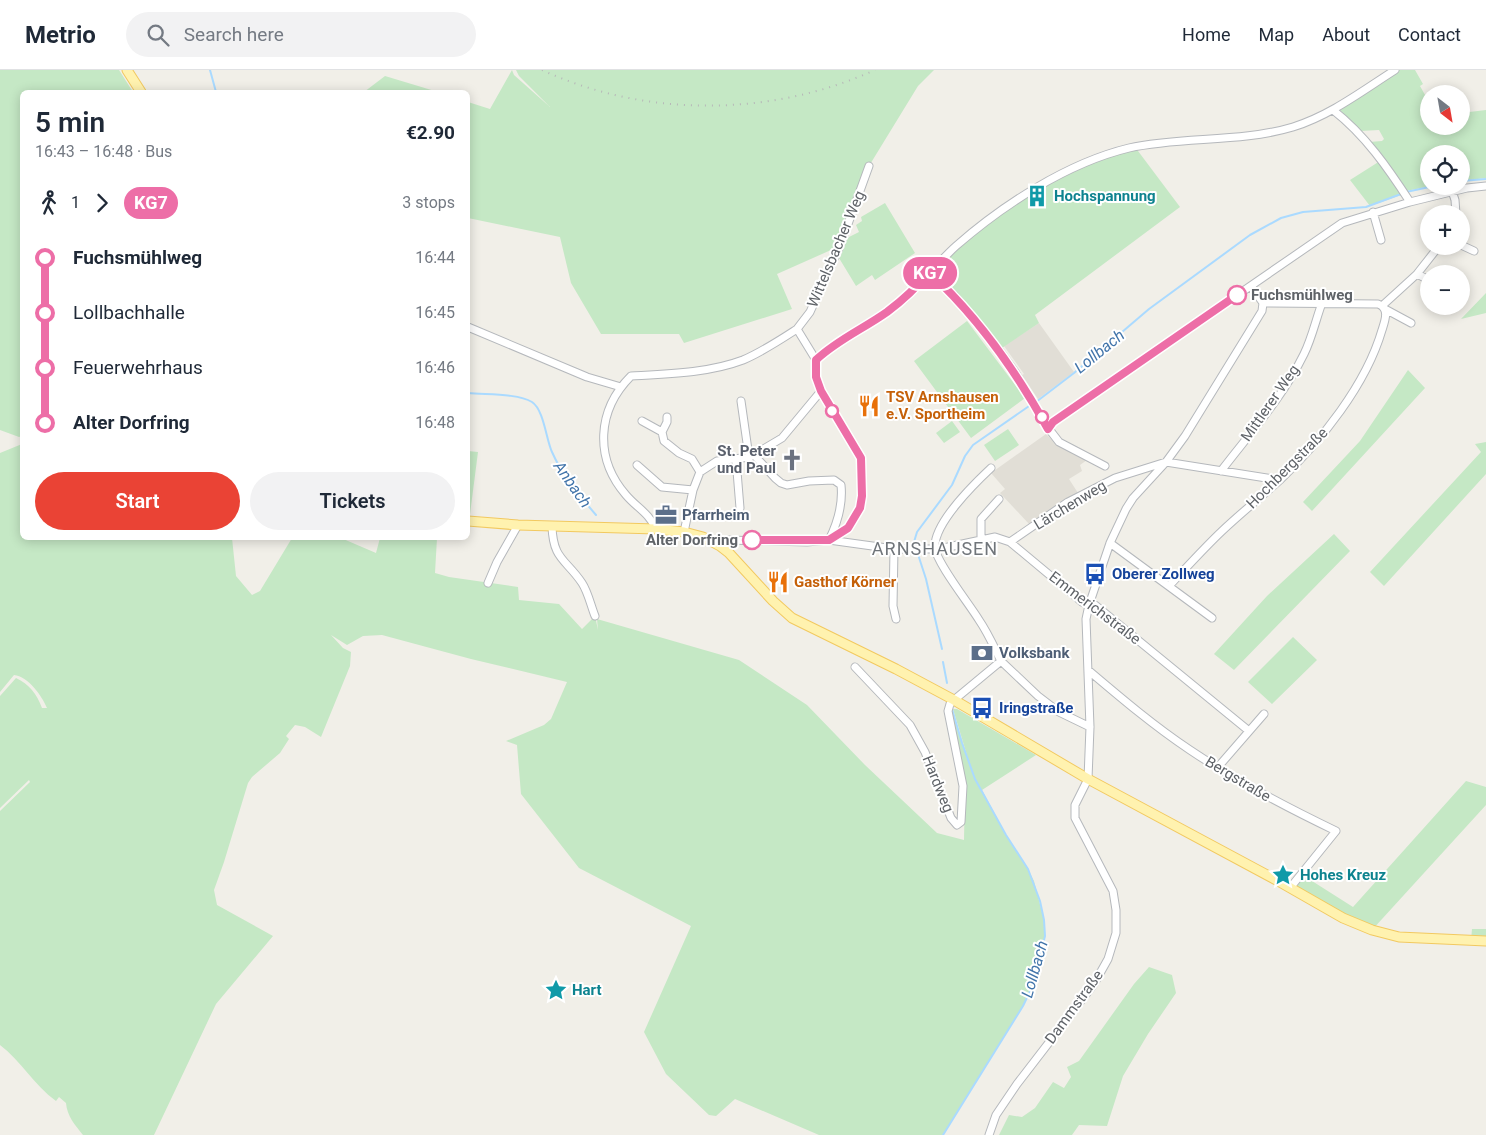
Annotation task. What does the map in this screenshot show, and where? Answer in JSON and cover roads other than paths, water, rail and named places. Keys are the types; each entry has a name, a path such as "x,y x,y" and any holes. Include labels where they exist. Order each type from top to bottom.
{"main road":[{"path":"127,70 140,90"},
{"path":"470,522 656,530 684,532 704,537 720,546 792,618 954,700 1088,779 1342,918 1372,930 1399,937 1486,941"}],"street":[{"path":"816,360 830,347 886,313 903,300 956,246 1006,206 1076,166 1129,148 1189,140 1253,135 1292,128 1333,110 1395,70"},
{"path":"1333,110 1357,130 1406,196"},
{"name":"Wittelsbacher Weg","path":"797,329 810,312 840,246 869,166"},
{"path":"1470,188 1486,186"},
{"path":"1048,429 1053,422 1342,223 1373,212 1406,196 1420,194"},
{"path":"1373,212 1381,240"},
{"path":"1470,249 1474,251"},
{"path":"1384,307 1417,274 1432,255"},
{"path":"929,272 954,295 1016,372 1048,429 1059,442 1105,466"},
{"path":"1251,286 1264,302 1378,304 1411,323"},
{"path":"1088,779 1090,727 1086,619 1088,605 1110,543 1133,498 1166,462 1185,436 1262,310 1264,302"},
{"name":"Mittlerer Weg","path":"1221,471 1278,398 1304,352 1322,303"},
{"name":"Hochbergstraße","path":"1170,586 1222,531 1279,480 1322,435 1355,388 1379,342 1385,318 1384,307"},
{"path":"470,328 587,377 621,387"},
{"path":"656,530 652,520 625,495 612,474 607,461 603,431 606,415 612,400 621,387 631,376 691,372 742,360 797,329 816,360 816,377 821,391 860,455 862,471 860,508 848,528 829,540"},
{"path":"684,532 693,490 700,472 717,461 751,456 782,438 821,391"},
{"path":"741,401 751,456 775,478 781,483 788,485 809,481 834,480 841,485 842,492 836,525 829,540"},
{"path":"666,417 668,422 662,432 664,441 679,453 692,459 700,472"},
{"path":"642,422 662,432"},
{"path":"736,459 740,508"},
{"name":"Lärchenweg","path":"1010,542 1076,498 1115,478 1166,462 1279,480"},
{"path":"637,465 662,487 693,490"},
{"path":"991,468 957,503 937,534 935,549 943,566 980,621 1001,661 1024,684 1059,712 1090,727"},
{"path":"981,540 981,519 999,499"},
{"path":"488,584 497,562 518,525"},
{"path":"552,526 554,544 559,556 583,584 595,616"},
{"path":"720,546 728,540 807,542 829,540 894,548 935,549 995,537 1010,542"},
{"name":"Emmerichstraße","path":"1010,542 1082,602 1088,605 1096,605 1250,731"},
{"path":"1110,543 1212,618"},
{"path":"894,548 893,606 896,619"},
{"path":"954,700 1001,661"},
{"name":"Hardweg","path":"855,667 910,725 925,752 951,818 957,825 961,822 963,786 948,711 950,704 954,700"},
{"name":"Bergstraße","path":"1088,670 1190,750 1280,804 1336,831 1290,888"},
{"path":"1218,767 1264,714"},
{"name":"Dammstraße","path":"989,1135 996,1116 1016,1084 1094,984 1108,959 1116,933 1114,891 1076,818 1076,805 1088,779"}],"waterway":[{"name":"Anbach","path":"210,70 215,90"},
{"name":"Lollbach","path":"1470,180 1486,179"},
{"name":"Lollbach","path":"1406,192 1420,189"},
{"name":"Lollbach","path":"1036,402 1074,373 1149,309 1250,235 1281,218 1303,212 1366,207 1401,194"},
{"name":"Anbach","path":"470,393 518,397 532,402 539,411 550,446 561,469 596,515"},
{"name":"Lollbach","path":"942,649 926,579 914,542 917,532 952,485 965,456 973,445 1032,404"},
{"name":"Lollbach","path":"943,662 947,683"},
{"name":"Lollbach","path":"943,1135 1023,1006 1033,985 1045,936 1040,901 1028,869 1006,835 975,779 952,709"}],"railway":[{"path":"542,70 582,86 623,97 708,106 794,97 835,85 875,70"}],"place":[{"name":"Hochspannung","path":"1037,196"},
{"name":"Fuchsmühlweg","path":"1237,295"},
{"name":"TSV Arnshausen e.V. Sportheim","path":"869,406"},
{"name":"St. Peter und Paul","path":"792,460"},
{"name":"Pfarrheim","path":"666,515"},
{"name":"Alter Dorfring","path":"752,540"},
{"name":"Oberer Zollweg","path":"1095,574"},
{"name":"Gasthof Körner","path":"778,582"},
{"name":"Volksbank","path":"982,653"},
{"name":"Iringstraße","path":"982,708"},
{"name":"Hohes Kreuz","path":"1283,875"},
{"name":"Hart","path":"556,990"}],"district":[{"name":"ARNSHAUSEN","path":"935,549"}]}
